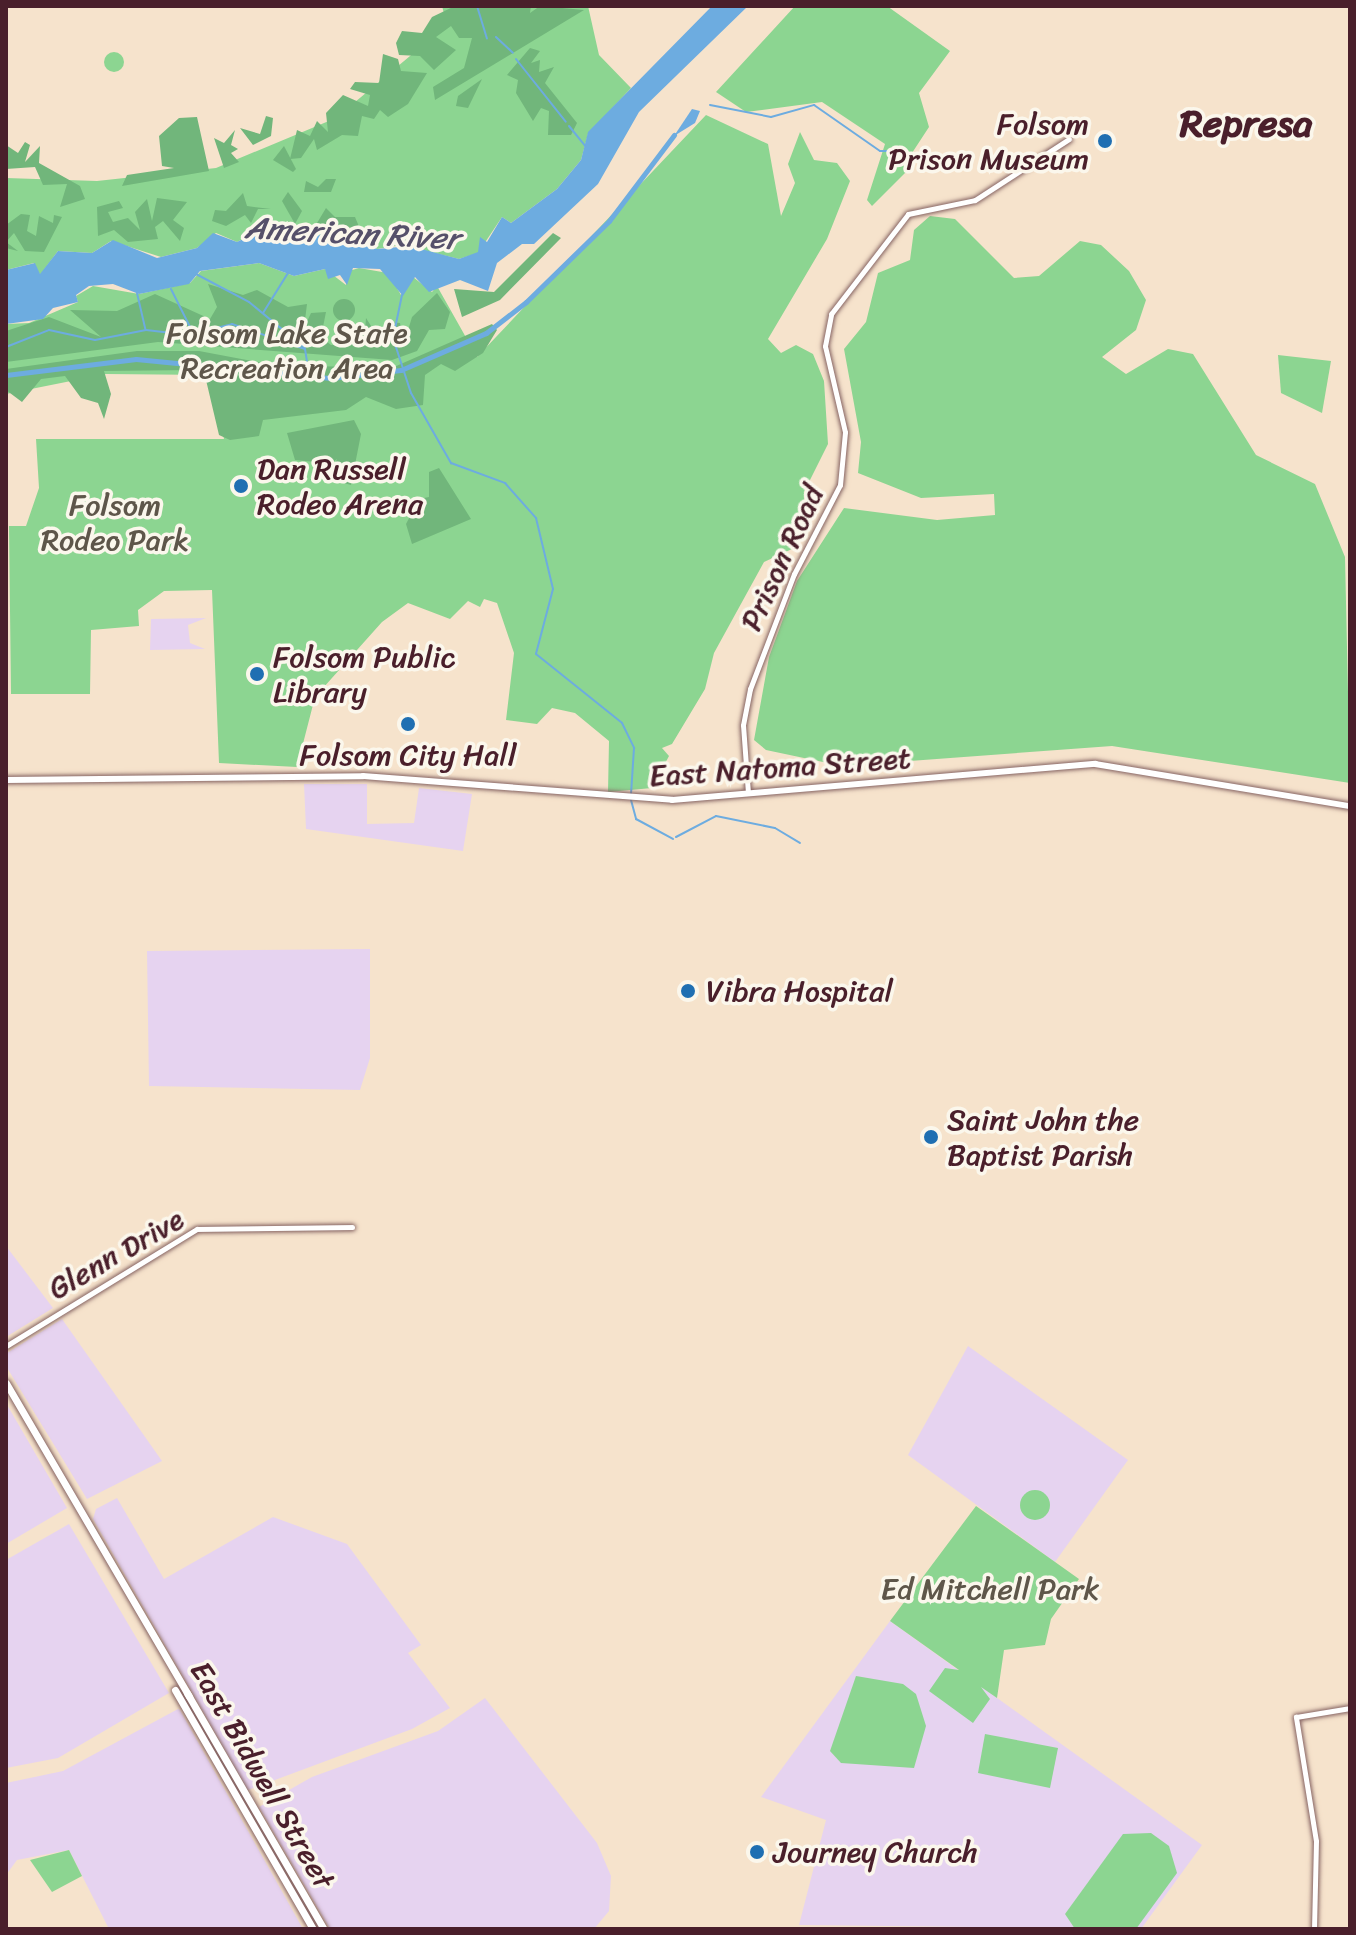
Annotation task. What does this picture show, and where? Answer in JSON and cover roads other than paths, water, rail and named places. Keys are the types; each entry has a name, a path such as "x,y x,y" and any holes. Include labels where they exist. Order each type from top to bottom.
{"main road":[{"name":"East Natoma Street","path":"6,780 210,776 411,778 613,800 658,800 1095,764 1350,806"},
{"name":"East Bidwell Street","path":"6,1383 157,1649 189,1696 322,1927"},
{"name":"East Bidwell Street","path":"157,1649 178,1695 313,1929"},
{"path":"178,1695 214,1741"},
{"path":"265,1847 298,1885"},
{"path":"292,1895 322,1927"}],"street":[{"name":"Prison Road","path":"748,793 743,725 750,689 794,574 840,485 845,432 825,346 831,314 908,214 975,200 1069,139"},
{"name":"Glenn Drive","path":"6,1346 197,1229 352,1227"},
{"path":"1314,1929 1316,1841 1296,1717 1350,1708"}],"water":[{"path":"712,6 748,6 639,112 598,184 534,244 522,244 497,263 488,291 460,280 429,292 415,277 403,296 380,269 353,268 347,285 340,275 328,279 325,269 294,276 259,263 200,271 189,284 139,294 113,284 89,286 76,295 78,302 53,308 43,319 6,324 6,270 35,263 40,274 58,251 92,253 113,240 157,258 197,248 213,233 237,242 265,228 301,242 338,228 377,249 410,246 459,259 478,252 480,237 487,242 502,217 511,223 557,189 581,160 588,132"},
{"path":"692,109 700,111 695,123 674,136"}],"waterway":[{"path":"477,6 487,38"},
{"path":"496,37 513,53"},
{"path":"516,59 566,122"},
{"path":"710,105 771,117 814,105 880,151 902,151"},
{"path":"569,126 586,147"},
{"path":"6,375 136,359 331,378 401,370 486,333 526,302 609,221 674,135"},
{"path":"194,273 249,302 305,348"},
{"path":"263,313 288,273"},
{"path":"171,289 193,333"},
{"path":"137,293 145,329"},
{"path":"402,295 393,338 411,393 451,463 505,483 536,518 553,589 536,654 622,723 634,748 631,794"},
{"path":"6,347 49,330 95,340 146,330 189,335 232,324 305,349 307,361"},
{"path":"307,366 308,377"},
{"path":"631,800 636,819 673,839"},
{"path":"676,837 716,816 775,828 800,843"}],"place":[{"name":"Folsom Prison Museum","path":"1105,141"},
{"name":"Dan Russell Rodeo Arena","path":"241,486"},
{"name":"Folsom Public Library","path":"257,674"},
{"name":"Folsom City Hall","path":"408,724"},
{"name":"Vibra Hospital","path":"688,991"},
{"name":"Saint John the Baptist Parish","path":"931,1137"},
{"name":"Journey Church","path":"757,1852"}],"district":[{"name":"Represa","path":"1246,124"}],"water label":[{"name":"American River","path":"352,234"}],"park label":[{"name":"Folsom Lake State Recreation Area","path":"287,350"},
{"name":"Folsom Rodeo Park","path":"115,522"},
{"name":"Ed Mitchell Park","path":"990,1589"}]}
